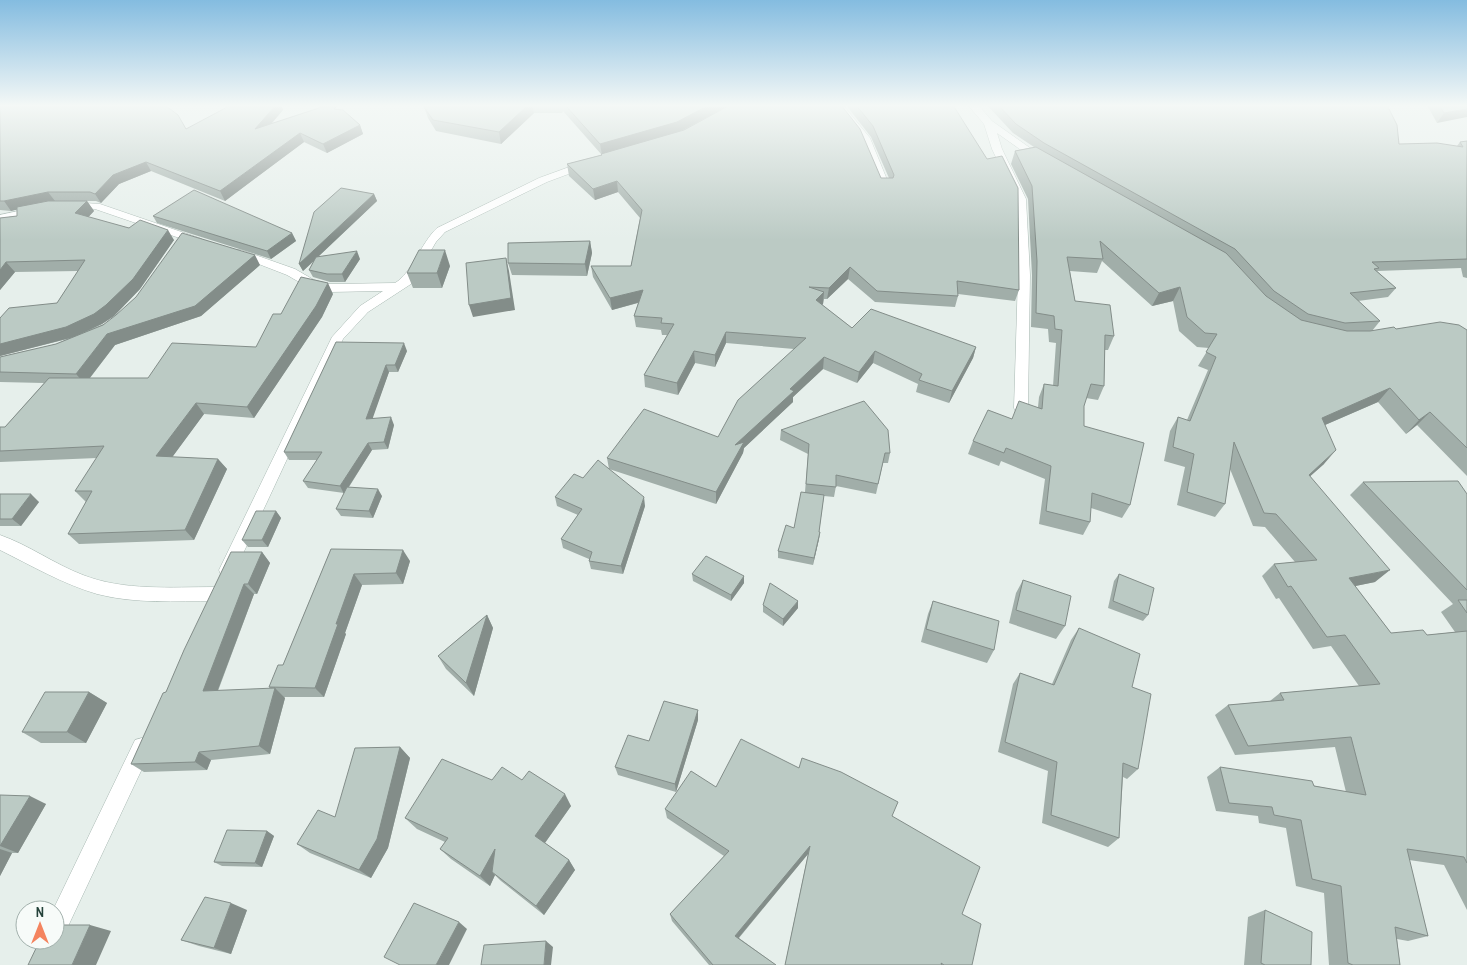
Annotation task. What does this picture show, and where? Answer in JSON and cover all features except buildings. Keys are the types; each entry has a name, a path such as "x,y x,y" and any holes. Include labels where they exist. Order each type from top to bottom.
{"street":[{"path":"869,150 885,187"},
{"path":"997,150 1021,199 1024,275 1021,408"},
{"path":"1029,150 1053,166"},
{"path":"207,612 338,337 364,309 400,286 412,274 431,240 441,230 543,180 596,162"},
{"path":"0,218 52,207 96,206 181,241 210,244"},
{"path":"227,249 291,272 310,284 318,286 330,288 400,286"},
{"path":"0,542 66,576 111,590 154,594 215,594"},
{"path":"65,908 148,735"}]}
